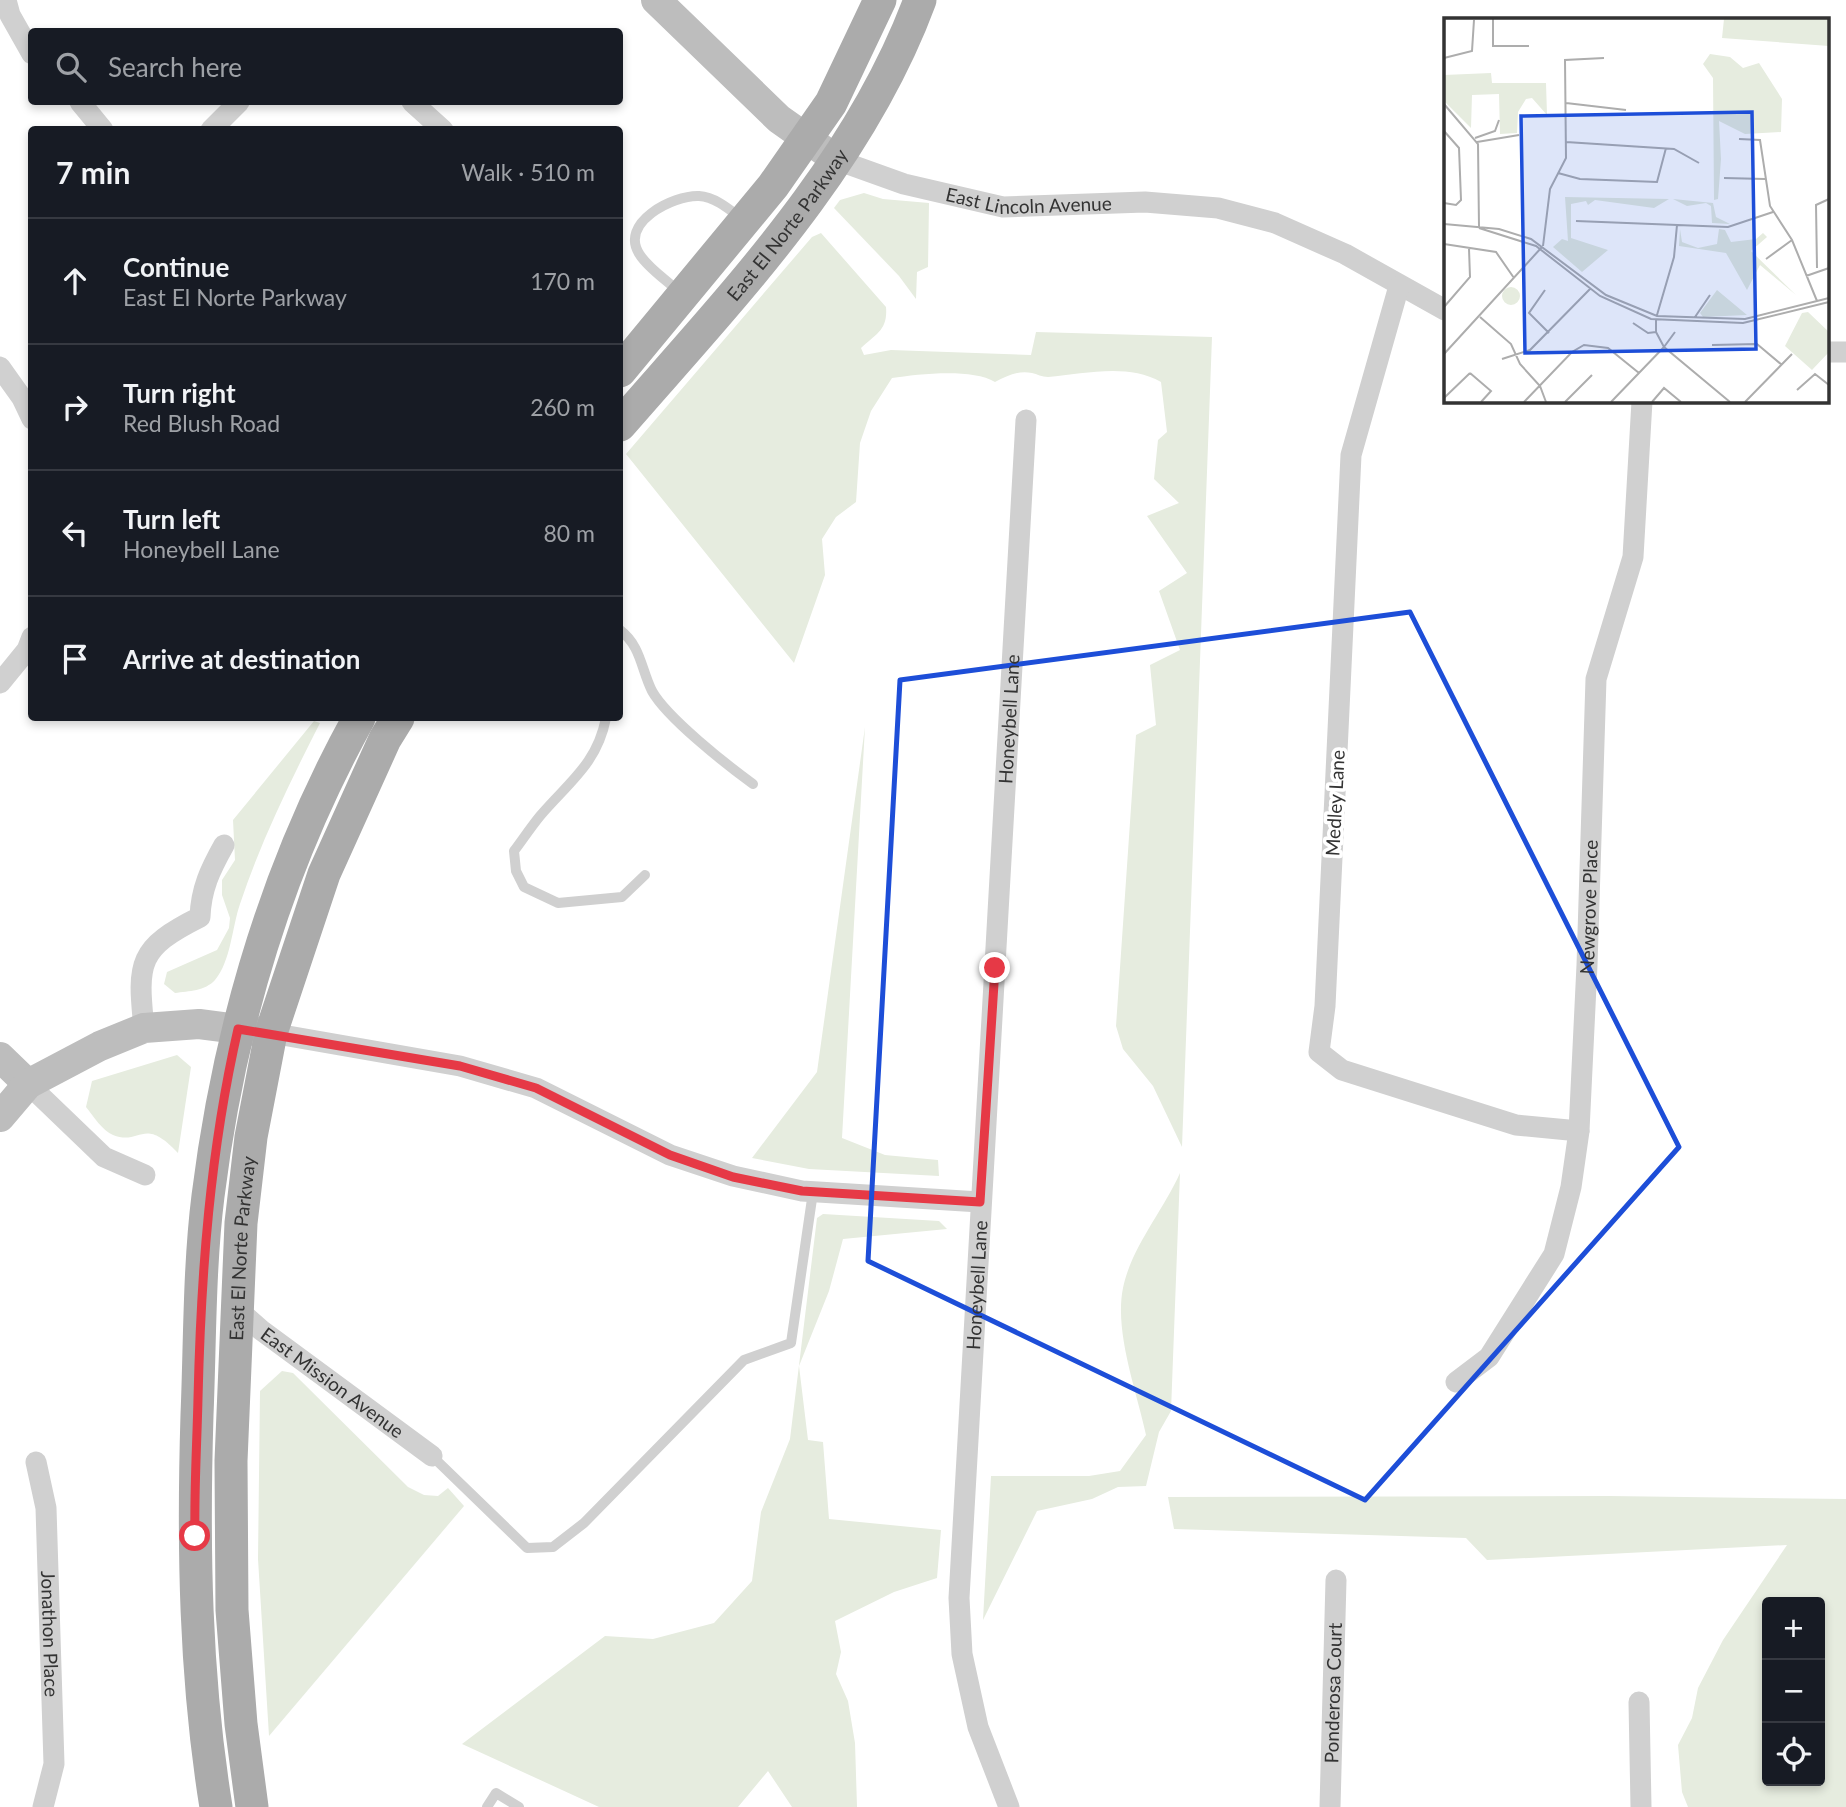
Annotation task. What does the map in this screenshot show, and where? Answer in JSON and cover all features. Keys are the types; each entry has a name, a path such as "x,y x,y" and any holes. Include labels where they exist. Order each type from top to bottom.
{"main road":[{"name":"East Lincoln Avenue","path":"656,0 779,119 837,160"},
{"name":"East El Norte Parkway","path":"623,367 744,220 831,103 880,0"},
{"name":"East El Norte Parkway","path":"623,422 736,292 837,160 893,63 920,0"},
{"name":"East El Norte Parkway","path":"216,1807 203,1707 197,1615 195,1496 208,1198 226,1080 256,959 292,857 336,759 357,721"},
{"name":"East El Norte Parkway","path":"252,1807 241,1724 232,1611 231,1461 236,1308 251,1137 271,1033 324,874 385,739 396,721"},
{"path":"0,1117 28,1084 100,1046 144,1028 199,1024 271,1033"},
{"path":"0,1057 28,1084"}],"street":[{"path":"6,0 14,25 28,48"},
{"path":"82,105 100,126"},
{"path":"215,126 236,105"},
{"path":"415,105 439,126"},
{"name":"East Lincoln Avenue","path":"837,160 904,184 1003,207 1145,202 1218,208 1275,223 1345,254 1444,309"},
{"name":"Medley Lane","path":"1399,286 1351,455 1325,1006 1319,1052 1342,1070 1516,1125 1579,1131"},
{"path":"1828,352 1846,352"},
{"path":"0,367 28,411"},
{"name":"Newgrove Place","path":"1456,1382 1489,1357 1554,1254 1571,1188 1579,1131 1595,679 1633,557 1642,402"},
{"name":"Honeybell Lane","path":"1009,1807 978,1727 962,1654 959,1609 1026,420"},
{"path":"0,683 28,648"},
{"path":"144,1028 139,984 142,962 172,932 200,917 201,894 208,874 224,845"},
{"path":"271,1033 460,1066 536,1088 670,1155 733,1177 813,1192 980,1202"},
{"path":"28,1084 104,1157 145,1175"},
{"name":"East Mission Avenue","path":"236,1308 261,1330 432,1456"},
{"name":"Jonathon Place","path":"36,1462 46,1508 54,1764 43,1807"},
{"name":"Ponderosa Court","path":"1330,1807 1336,1580"},
{"path":"1639,1702 1641,1807"}],"lane":[{"path":"683,295 638,254 636,239 641,221 658,209 697,196 712,198 744,220"},
{"path":"623,633 635,645 653,693 702,744 753,784"},
{"path":"605,721 588,766 539,817 514,851 516,871 524,887 558,904 622,897 645,875"},
{"path":"432,1456 527,1548 553,1547 584,1522 744,1360 791,1343 813,1192"},
{"path":"487,1807 496,1793 519,1807"}],"highlighted area":[{"path":"1410,612 1679,1147 1365,1500 868,1261 900,680"}],"shaded area":[{"path":"864,193 883,199 929,203 928,267 917,272 916,299 899,276 834,208 840,200"},
{"path":"821,233 886,307 883,326 861,348 864,355 891,350 1031,355 1036,332 1212,337 1182,1147 1153,1086 1123,1049 1116,1026 1136,735 1156,725 1150,665 1180,650 1159,591 1187,573 1147,516 1179,503 1154,479 1158,440 1167,432 1161,382 1148,376 1120,371 1048,377 1022,372 995,382 959,374 892,378 871,411 860,443 856,502 836,517 822,539 825,575 794,663 626,454 812,237"},
{"path":"314,721 320,723 257,857 240,904 225,963 215,980 206,986 175,993 164,984 167,972 217,950 229,928 230,918 222,895 222,880 235,860 233,820"},
{"path":"865,727 842,1138 885,1155 938,1160 939,1176 809,1169 752,1158 817,1072"},
{"path":"177,1055 191,1067 178,1153 157,1136 143,1134 122,1137 109,1133 86,1107 92,1081"},
{"path":"1180,1173 1171,1411 1159,1432 1146,1486 1118,1487 1092,1499 1037,1511 983,1620 991,1476 1089,1476 1120,1471 1146,1435 1124,1343 1121,1305 1123,1288 1140,1244"},
{"path":"823,1214 939,1221 947,1229 843,1239 829,1291 799,1366 808,1440 823,1442 829,1519 941,1530 937,1578 894,1592 835,1621 841,1652 836,1674 848,1701 855,1743 857,1807 792,1807 768,1771 738,1807 599,1807 462,1744 605,1636 653,1639 714,1623 752,1581 761,1512 790,1439 817,1218"},
{"path":"282,1371 293,1373 408,1487 424,1495 438,1496 448,1488 464,1506 269,1736 258,1559 260,1391"},
{"path":"1609,1496 1846,1499 1846,1807 1688,1807 1682,1792 1678,1745 1692,1718 1698,1688 1723,1640 1787,1545 1487,1560 1466,1538 1174,1529 1168,1497"}],"route":[{"path":"195,1536 199,1358 208,1198 226,1080 238,1029 460,1066 536,1088 670,1155 733,1177 802,1191 980,1202 995,968"}]}
